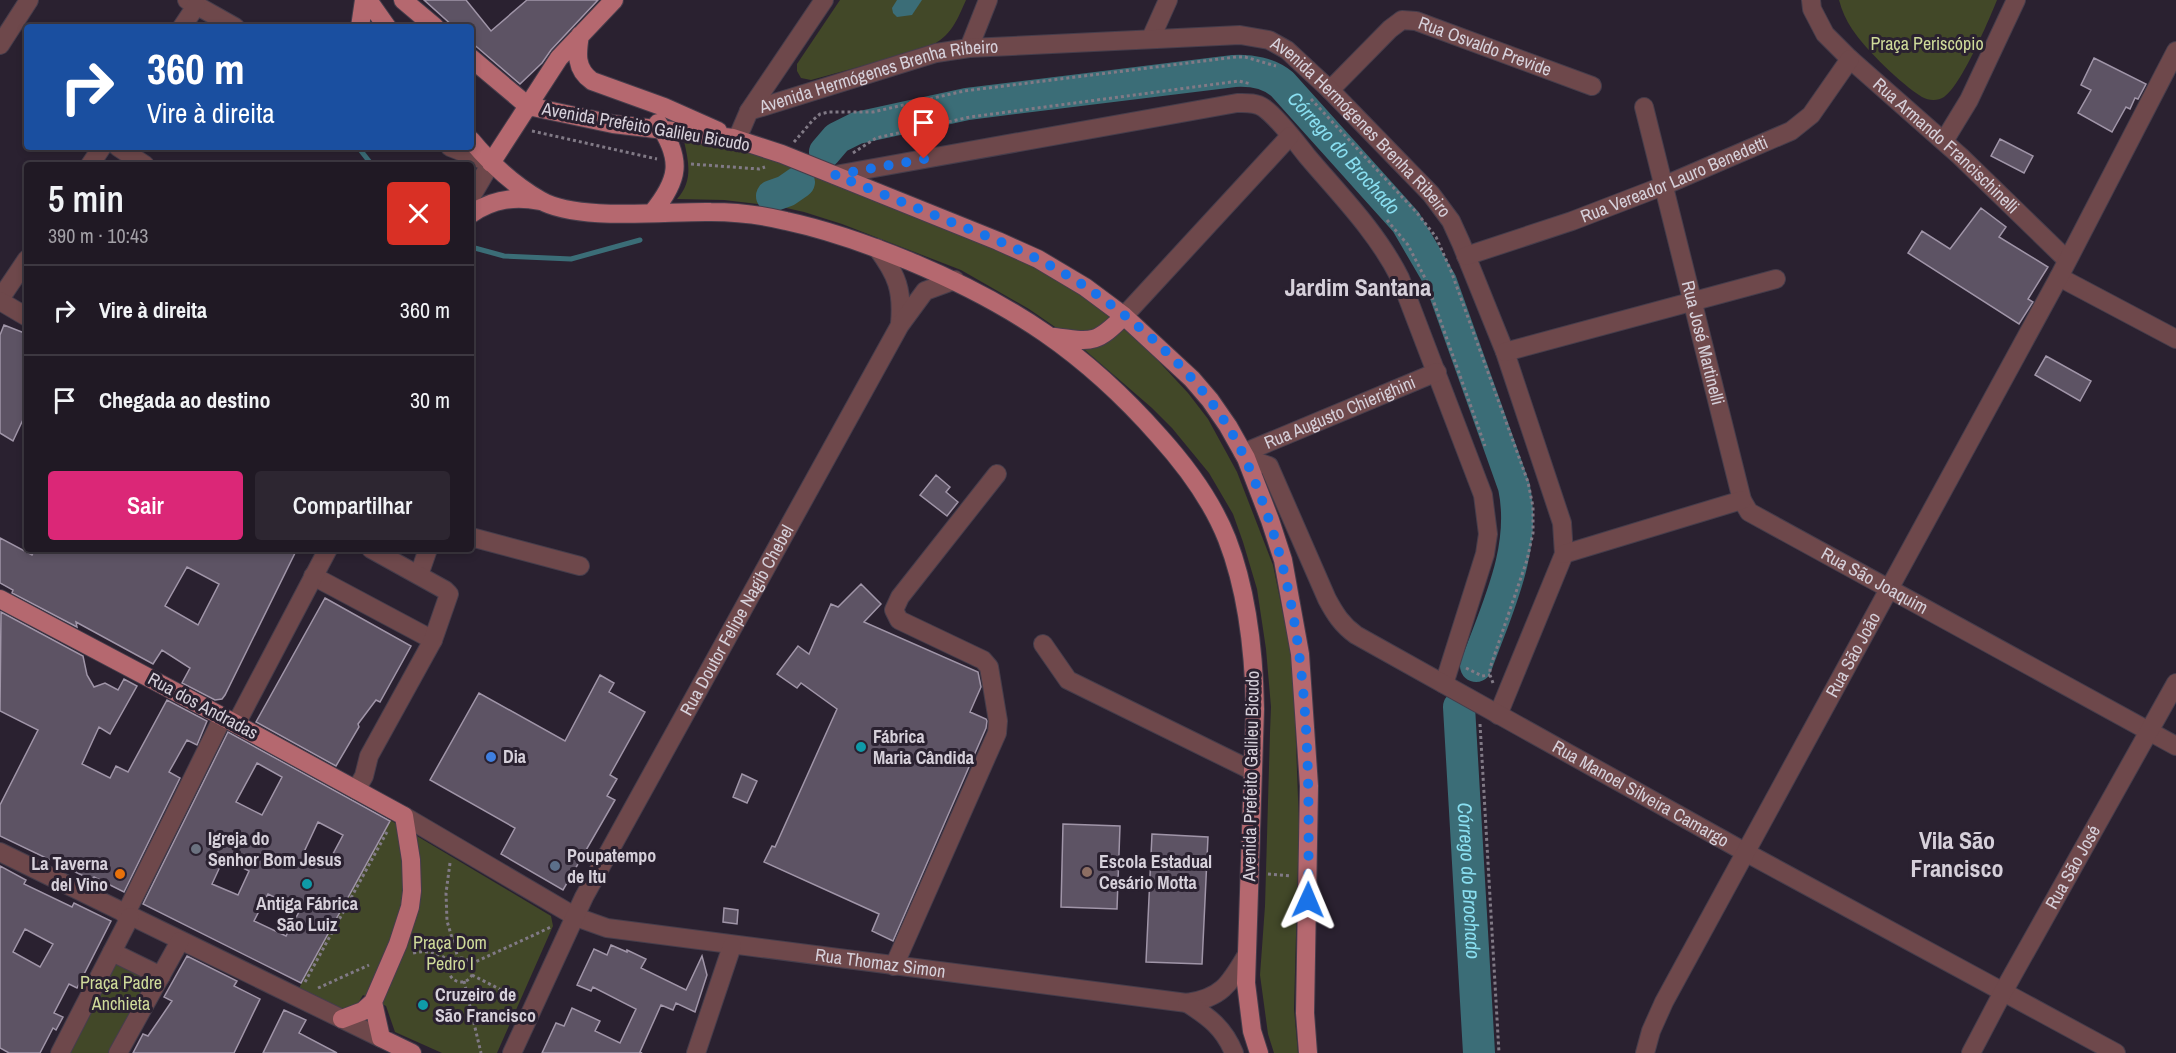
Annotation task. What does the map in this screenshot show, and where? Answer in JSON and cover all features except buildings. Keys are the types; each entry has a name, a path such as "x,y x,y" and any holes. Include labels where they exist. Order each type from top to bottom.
{"main road":[{"path":"361,24 366,0"},
{"path":"366,0 385,24"},
{"path":"403,0 431,24"},
{"path":"491,163 559,58 614,0"},
{"path":"580,35 578,60 586,77 664,107 735,139"},
{"name":"Avenida Prefeito Galileu Bicudo","path":"474,61 528,106 613,124 735,139 782,154 998,241 1038,259 1085,287 1124,316 1192,379 1228,426 1244,456 1270,520 1283,560 1300,654 1309,786 1305,1013 1308,1053"},
{"path":"642,99 663,130 674,163 675,175 670,189 652,213"},
{"name":"Avenida Prefeito Galileu Bicudo","path":"474,143 491,163 542,201 587,212 742,213 787,221 878,248 955,280 1053,337 1102,376 1173,451 1209,502 1227,538 1239,574 1251,640 1255,680 1246,956 1247,1003 1259,1053"},
{"path":"474,212 494,202 510,199 526,198 542,201"},
{"path":"1053,337 1094,340 1124,316"},
{"name":"Rua dos Andradas","path":"0,599 401,814"},
{"path":"342,1019 363,1011 373,1002 394,957 410,907 412,878 408,835 401,814"},
{"path":"373,1002 381,1038 406,1052"}],"street":[{"path":"0,45 29,0"},
{"path":"735,139 749,111 824,0"},
{"path":"969,48 988,0"},
{"path":"1150,38 1168,0"},
{"name":"Rua Armando Francischinelli","path":"1811,0 1812,9 1825,34 1850,59 1944,141 2067,260"},
{"path":"1944,141 1969,100 2016,0"},
{"path":"183,24 191,3 230,24"},
{"name":"Rua Osvaldo Previde","path":"1330,90 1401,20 1416,21 1592,86"},
{"name":"Avenida Hermógenes Brenha Ribeiro","path":"749,111 936,53 969,48 1240,35 1269,40 1287,50 1330,90 1431,194 1451,222 1505,352 1562,523 1564,554 1492,711"},
{"name":"Rua São João","path":"1645,1053 1651,1030 1664,1002 2059,277 2175,58"},
{"name":"Rua Vereador Lauro Benedetti","path":"1466,256 1572,221 1663,186 1791,131 1811,115 1850,59"},
{"path":"835,175 1237,103 1251,103 1263,108 1290,136 1375,237 1390,259 1437,372 1483,495 1488,534 1485,554 1444,684"},
{"name":"Rua José Martinelli","path":"1644,107 1742,500"},
{"path":"1124,316 1290,136"},
{"path":"122,150 140,162"},
{"path":"458,150 491,163 474,192"},
{"name":"Rua Doutor Felipe Nagib Chebel","path":"878,248 893,269 900,290 902,304 900,325"},
{"path":"24,264 0,300 24,314"},
{"path":"2059,277 2176,339"},
{"path":"1505,352 1776,279"},
{"name":"Rua Doutor Felipe Nagib Chebel","path":"572,925 590,886 900,325 925,291 955,280"},
{"name":"Rua Augusto Chierighini","path":"1244,456 1437,372"},
{"name":"Rua Manoel Silveira Camargo","path":"1244,456 1269,466 1327,599 1336,616 1346,627 1371,644 1745,852 2116,1053"},
{"path":"894,966 997,733 998,721 989,666 983,660 900,620 894,610 900,597 997,474"},
{"path":"1564,554 1742,500"},
{"name":"Rua São Joaquim","path":"1742,500 1749,512 2176,746"},
{"path":"474,538 580,566"},
{"path":"60,1053 229,720 326,552"},
{"path":"356,790 364,776 369,756 433,640 449,594 377,552"},
{"path":"419,575 427,552"},
{"path":"313,576 433,640"},
{"path":"1043,644 1068,680 1253,771"},
{"name":"Rua São José","path":"1971,1053 2002,992 2176,683"},
{"path":"401,814 451,844 572,925 512,1053"},
{"path":"0,852 381,1038"},
{"name":"Rua Thomaz Simon","path":"572,925 1187,1003 1207,999 1224,990 1246,956"},
{"path":"118,1053 180,941"},
{"path":"696,1053 732,946"},
{"path":"112,952 161,976"},
{"name":"Rua Thomaz Simon","path":"1187,1003 1218,1024 1234,1053"}],"path":[{"path":"514,126 674,163 759,169 772,165 820,114 829,112 873,112 964,91 1236,57 1245,57 1280,68"},
{"path":"850,155 876,138 970,117 1239,81 1261,87"},
{"path":"1311,99 1417,213 1436,237 1451,271 1528,482 1533,507 1533,532 1527,560 1490,668 1495,687 1492,711 1479,727 1499,1053"},
{"path":"796,139 806,143"},
{"path":"1382,215 1407,245 1426,280 1489,455"},
{"path":"1464,663 1466,668 1482,676 1490,675"},
{"path":"297,998 401,814"},
{"path":"451,844 446,908 447,921 458,958"},
{"path":"1250,873 1308,878"},
{"path":"471,964 553,926 572,925"},
{"path":"458,958 465,959 471,964 471,975 464,981 455,980 450,974 451,963 458,958"},
{"path":"471,975 534,1007"},
{"path":"464,981 481,1053"}],"green space":[{"path":"840,0 966,0 951,30 933,45 811,80 801,78 797,71 797,64"},
{"name":"Praça Periscópio","path":"1839,0 1997,0 1974,52 1958,80 1944,97 1933,100 1914,91 1875,56 1850,26"},
{"path":"684,141 732,148 778,162 895,206 1043,270 1098,306 1150,352 1188,393 1208,419 1237,472 1273,565 1293,663 1299,825 1294,1009 1298,1053 1274,1053 1268,1034 1260,975 1265,906 1271,707 1266,649 1257,589 1233,514 1209,473 1172,428 1152,408 1071,338 1029,309 961,270 842,224 804,212 724,200 677,199 688,179"},
{"name":"Praça Dom Pedro I","path":"390,820 551,916 553,926 497,1053 442,1053 395,1032 386,1006 363,995 357,1005 342,1010 298,990"},
{"name":"Praça Padre Anchieta","path":"117,964 148,979 150,985 112,1053 68,1053 111,966"}],"water":[{"path":"897,0 922,0 912,15 897,17 892,8"}],"waterway":[{"name":"Córrego do Brochado","path":"825,152 837,138 857,128 967,104 1234,71 1259,73 1282,84 1406,222 1441,282 1514,487 1517,510 1513,556 1501,600 1476,666"},
{"name":"Córrego do Brochado","path":"360,150 370,162"},
{"name":"Córrego do Brochado","path":"772,196 786,191 799,182"},
{"name":"Córrego do Brochado","path":"474,248 504,256 571,259 640,240"},
{"name":"Córrego do Brochado","path":"1459,707 1479,1053"}],"place":[{"name":"Fábrica Maria Cândida","path":"861,747"},
{"name":"Dia","path":"491,757"},
{"name":"Igreja do Senhor Bom Jesus","path":"196,849"},
{"name":"Poupatempo de Itu","path":"555,866"},
{"name":"Escola Estadual Cesário Motta","path":"1087,872"},
{"name":"La Taverna del Vino","path":"120,874"},
{"name":"Antiga Fábrica São Luiz","path":"307,884"},
{"name":"Cruzeiro de São Francisco","path":"423,1005"}],"district":[{"name":"Jardim Santana","path":"1358,288"},
{"name":"Vila São Francisco","path":"1957,855"}],"route":[{"path":"924,159 835,175 998,241 1038,259 1085,287 1124,316 1192,379 1210,399 1245,458 1283,560 1300,654 1309,786 1308,900"}]}
